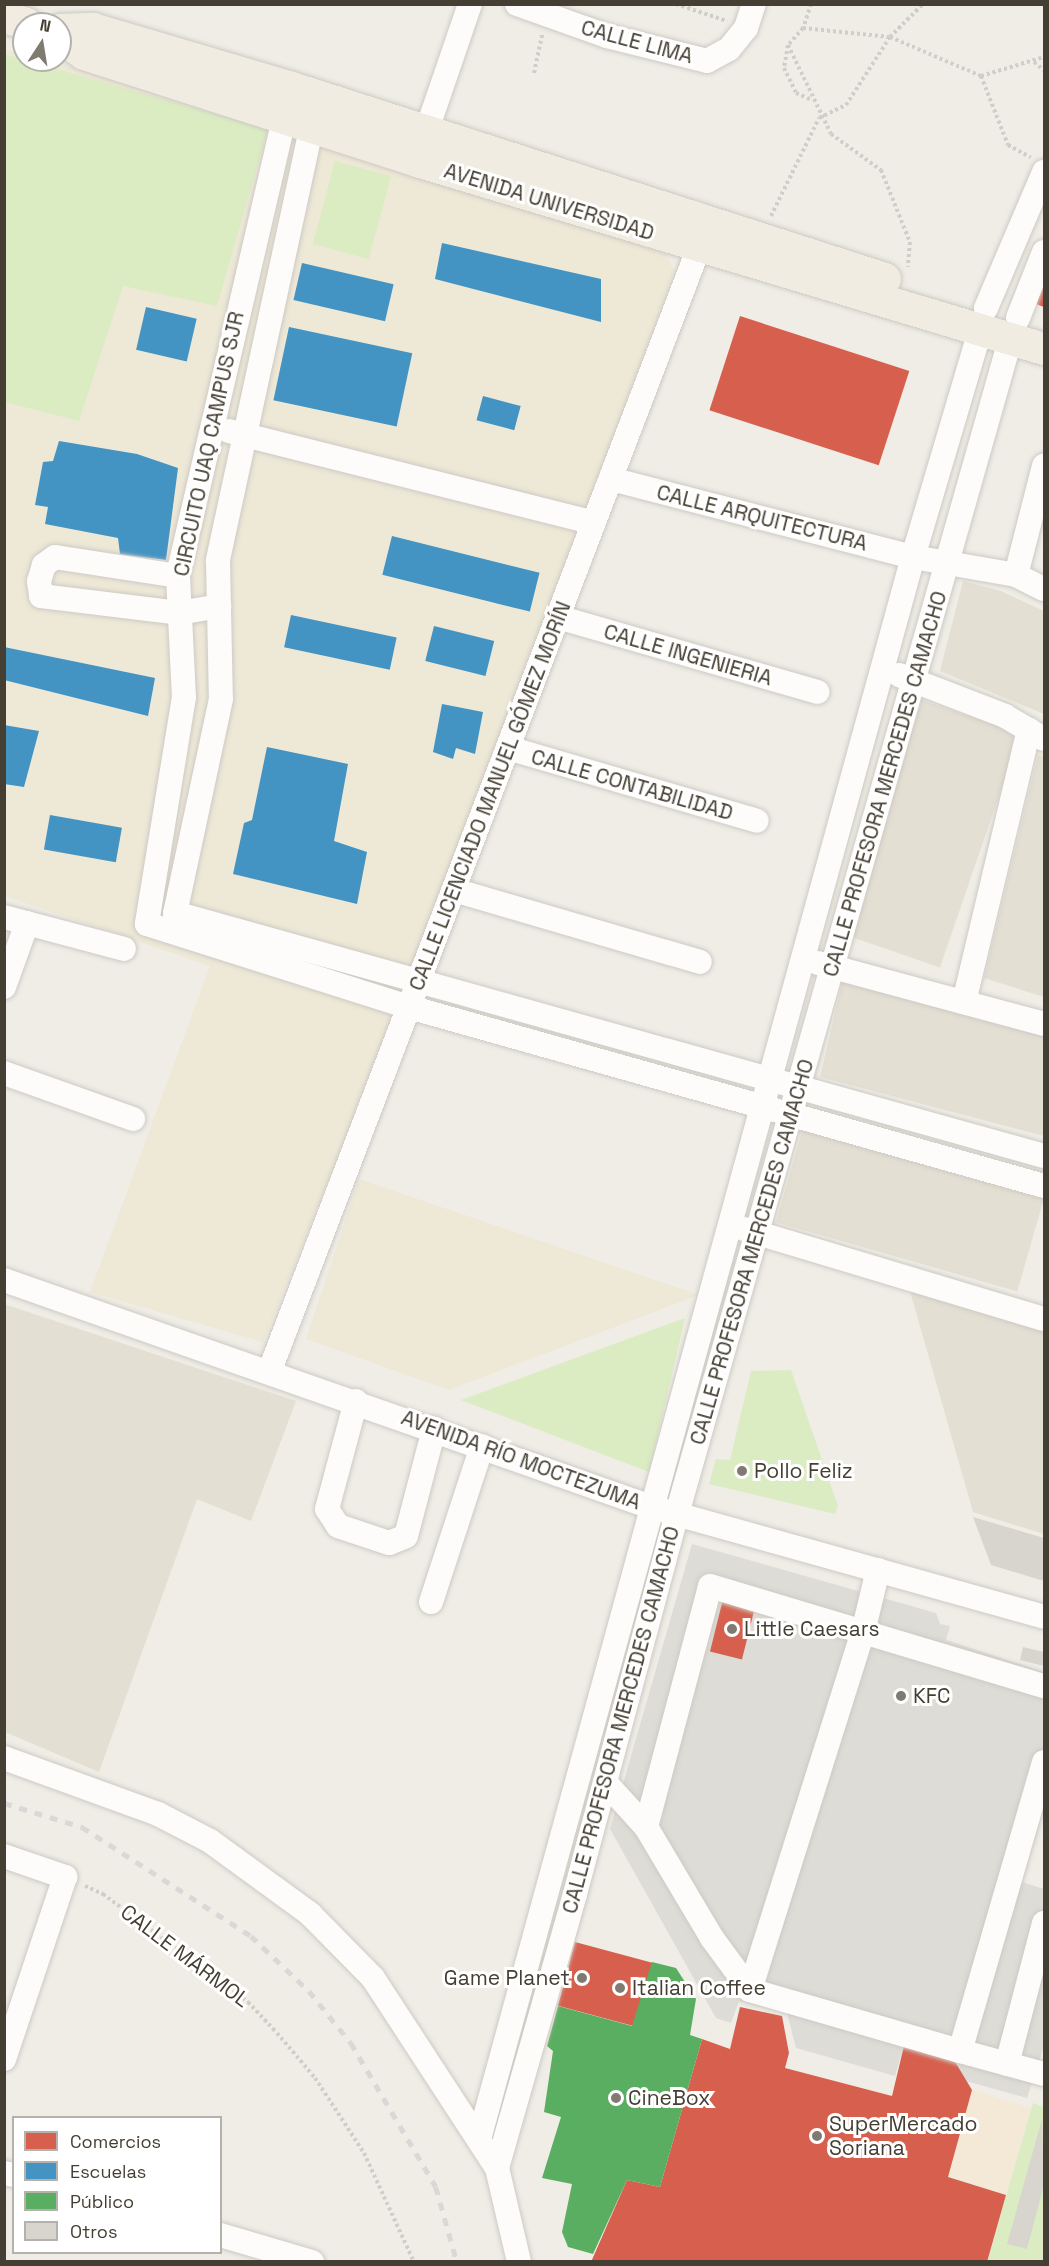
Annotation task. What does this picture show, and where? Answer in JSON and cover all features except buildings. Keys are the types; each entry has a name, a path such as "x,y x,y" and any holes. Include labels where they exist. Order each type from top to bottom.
{"main road":[{"name":"AVENIDA UNIVERSIDAD","path":"72,30 93,29 306,92 425,130 704,235 760,238 906,286 983,317"},
{"name":"AVENIDA UNIVERSIDAD","path":"72,46 84,54 417,161 704,235 983,317 1025,327 1044,348"}],"street":[{"path":"417,161 425,130 470,4"},
{"name":"CALLE LIMA","path":"517,4 546,16 707,62 729,50 746,28 754,4"},
{"name":"CIRCUITO UAQ CAMPUS SJR","path":"306,92 212,428 178,576 184,697 147,924 409,1007"},
{"name":"CIRCUITO UAQ CAMPUS SJR","path":"297,122 245,434 218,561 221,699 176,913 419,982"},
{"name":"CALLE PROFESORA MERCEDES CAMACHO","path":"479,2139 546,1887 764,1107 913,557 983,317 1040,166"},
{"name":"CALLE LICENCIADO MANUEL GÓMEZ MORÍN","path":"270,1371 704,235"},
{"name":"CALLE PROFESORA MERCEDES CAMACHO","path":"497,2168 575,1894 676,1514 948,562 1025,327 1044,252"},
{"path":"212,428 245,434 594,523"},
{"path":"1016,575 1044,466"},
{"name":"CALLE ARQUITECTURA","path":"611,479 913,557 1016,575 1044,589"},
{"path":"178,576 55,557 44,565 39,581 41,596 179,613 219,606"},
{"name":"CALLE INGENIERIA","path":"558,617 817,692"},
{"path":"883,668 1005,716 1037,735 964,1002"},
{"name":"CALLE CONTABILIDAD","path":"508,748 757,821"},
{"path":"454,890 700,962"},
{"path":"4,987 16,920 124,949"},
{"path":"804,959 1044,1024"},
{"path":"419,982 1044,1156"},
{"path":"409,1007 1044,1186"},
{"path":"4,1073 133,1119"},
{"path":"730,1225 1044,1318"},
{"name":"AVENIDA RÍO MOCTEZUMA","path":"4,1280 356,1401 651,1507 1044,1617"},
{"path":"356,1401 327,1509 338,1526 389,1543 406,1536 434,1429"},
{"path":"431,1602 482,1446"},
{"path":"750,1990 863,1632 878,1570"},
{"path":"646,1827 710,1586 1044,1686"},
{"path":"4,1758 178,1825 210,1841 310,1914 373,1978 497,2168 519,2262"},
{"path":"960,2051 1044,1762"},
{"path":"605,1782 646,1827 712,1938 750,1990 1044,2074"},
{"path":"4,1856 65,1877 4,2059"},
{"path":"546,1887 575,1894"},
{"path":"1007,2064 1044,1923"},
{"path":"222,2236 312,2262"}],"path":[{"path":"676,4 746,28"},
{"path":"811,4 803,28 788,45 784,68 796,93 813,100"},
{"path":"760,238 822,117 846,105 890,37 923,4"},
{"path":"534,73 546,16"},
{"path":"803,28 890,37 981,76 1044,57"},
{"path":"788,45 831,134 881,170 910,242 906,286"},
{"path":"1033,61 1044,70"},
{"path":"981,76 1008,146 1040,166"},
{"name":"CALLE MÁRMOL","path":"65,1877 103,1894 249,2001 315,2078 364,2153 414,2262"}],"shaded area":[{"path":"4,49 12,51 12,72 72,72 72,66 260,115 660,242 674,270 594,523 263,1342 90,1292 210,966 5,896"},
{"path":"963,581 1001,591 1044,611 1044,714 940,671"},
{"path":"922,700 1020,734 940,967 842,934"},
{"path":"1038,755 1044,757 1044,997 984,978"},
{"path":"843,979 1044,1037 1044,1136 820,1077"},
{"path":"803,1128 1044,1197 1017,1291 776,1222"},
{"path":"359,1179 699,1295 449,1390 306,1339"},
{"path":"910,1291 1044,1331 1044,1534 973,1512"},
{"path":"4,1304 296,1401 251,1521 197,1499 99,1772 5,1732"},
{"path":"692,1544 936,1613 940,1624 950,1626 946,1640 1044,1672 1044,1808 1022,1882 1044,1889 1044,2046 1027,2098 959,2079 904,2046 895,2076 796,2048 787,2013 739,2001 731,2023 716,2018 610,1829"},
{"path":"972,2090 1032,2108 1006,2194 946,2176"}],"green space":[{"path":"4,54 12,56 12,72 67,72 268,129 217,306 123,286 79,421 5,402"},
{"path":"335,161 391,176 369,259 313,244"},
{"path":"685,1318 649,1472 461,1400"},
{"path":"791,1370 838,1506 835,1514 709,1484 716,1459 730,1460 751,1371"},
{"path":"1033,2103 1044,2107 1044,2261 987,2262"}],"railway":[{"path":"4,1803 82,1827 251,1936 309,1991 351,2043 436,2187 457,2262"}],"place":[{"name":"Pollo Feliz","path":"742,1471"},
{"name":"Little Caesars","path":"732,1629"},
{"name":"KFC","path":"901,1696"},
{"name":"Game Planet","path":"582,1978"},
{"name":"Italian Coffee","path":"620,1988"},
{"name":"CineBox","path":"616,2098"},
{"name":"SuperMercado Soriana","path":"817,2136"}]}
